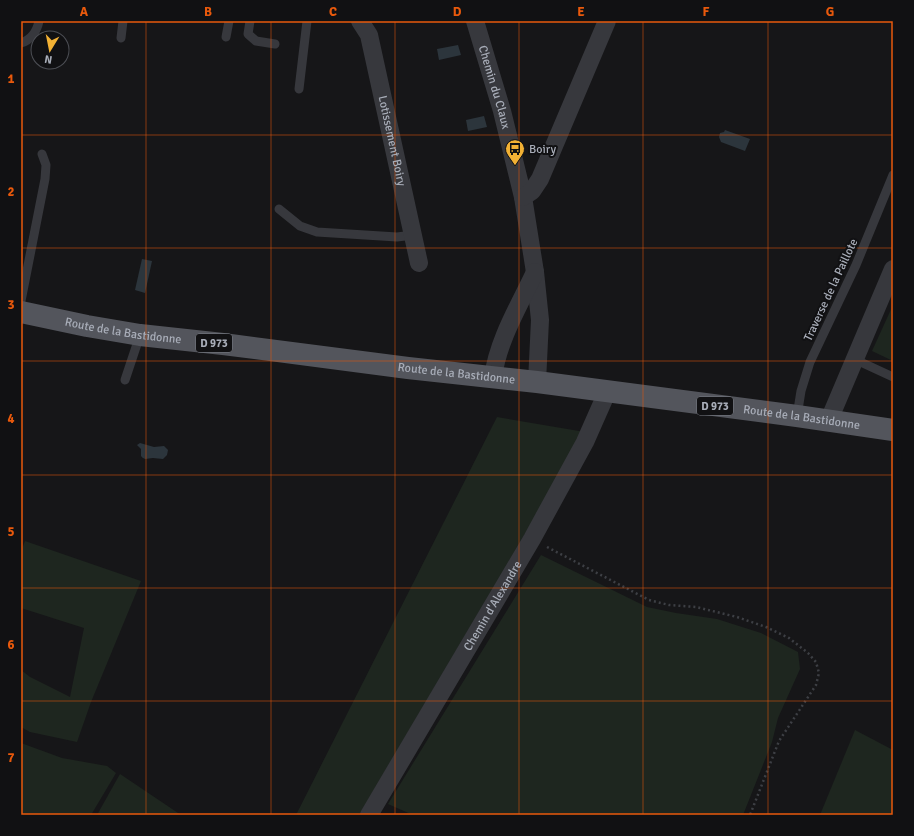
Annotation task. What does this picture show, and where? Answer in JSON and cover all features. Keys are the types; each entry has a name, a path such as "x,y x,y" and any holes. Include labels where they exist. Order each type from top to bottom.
{"main road":[{"name":"Route de la Bastidonne","path":"21,312 87,326 140,335 537,382 893,430"}],"street":[{"name":"Lotissement Boiry","path":"360,21 369,35 419,263"},
{"name":"Chemin du Claux","path":"474,21 502,111 523,197 535,272 540,326 537,382"},
{"path":"523,197 532,191 540,179 607,21"},
{"path":"831,421 832,413 854,359 893,269"},
{"path":"493,377 494,366 501,343 535,272"},
{"name":"Chemin d'Alexandre","path":"368,815 532,539 585,442 606,391"}],"lane":[{"path":"21,43 31,38 38,27 39,21"},
{"path":"121,38 123,21"},
{"path":"226,37 229,21"},
{"path":"250,21 248,34 256,40 275,44"},
{"path":"299,89 307,21"},
{"path":"21,302 45,179 46,165 42,154"},
{"name":"Traverse de la Paillote","path":"797,416 801,391 810,362 856,265 893,176"},
{"path":"279,209 300,226 317,232 397,237 413,235"},
{"path":"125,380 140,335"},
{"path":"854,359 893,378"}],"path":[{"path":"532,539 649,600 669,605 696,607 737,617 766,627 789,638 808,652 816,662 819,673 816,685 779,741 750,815"}],"shaded area":[{"path":"458,45 461,55 439,60 437,49"},
{"path":"484,116 487,127 468,131 466,120"},
{"path":"725,130 750,139 745,151 721,142 719,137 720,133 724,132"},
{"path":"142,259 152,261 145,293 135,290"},
{"path":"893,305 893,361 872,351"},
{"path":"497,417 585,432 359,815 296,815"},
{"path":"140,443 154,447 164,446 168,450 167,455 163,459 146,459 141,456 141,449 137,445"},
{"path":"25,541 141,581 91,702 77,742 30,732 21,727 21,670 30,677 70,697 84,628 21,608 21,552"},
{"path":"541,555 647,607 717,619 761,633 798,652 800,669 778,718 772,742 743,815 413,815 388,804"},
{"path":"855,730 893,750 893,815 820,815"},
{"path":"21,743 62,758 107,766 116,773 91,815 21,815"},
{"path":"120,774 181,815 97,815"}],"place":[{"name":"Boiry","path":"515,166"}]}
